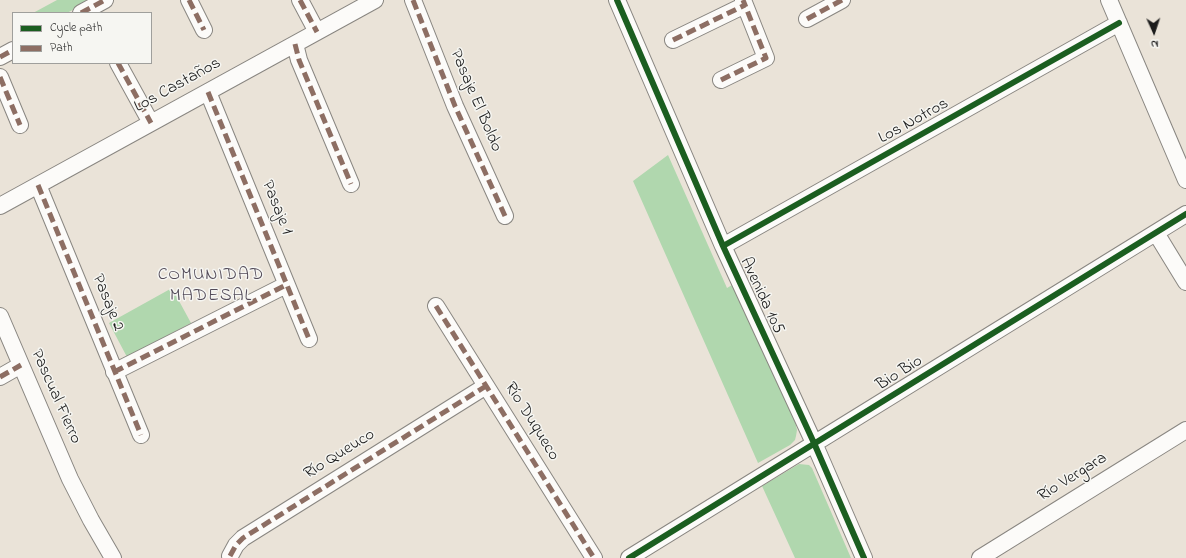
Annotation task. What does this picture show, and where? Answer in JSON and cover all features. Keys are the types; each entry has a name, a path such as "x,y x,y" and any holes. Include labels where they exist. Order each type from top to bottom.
{"street":[{"path":"87,12 106,0"},
{"path":"189,0 204,30"},
{"path":"300,0 317,32"},
{"name":"Los Castaños","path":"0,206 375,0"},
{"name":"Pasaje El Boldo","path":"413,0 455,106 505,216"},
{"name":"Avenida 105","path":"617,0 723,246 814,443 864,558"},
{"path":"807,19 842,0"},
{"path":"1109,0 1186,180"},
{"path":"673,40 744,2 766,58 721,80"},
{"name":"Los Notros","path":"723,246 1119,23"},
{"path":"295,44 298,60 351,184"},
{"path":"0,57 12,51"},
{"path":"119,64 150,123"},
{"path":"0,77 20,125"},
{"name":"Pasaje 1","path":"208,92 309,339"},
{"name":"Pasaje 2","path":"38,185 141,435"},
{"name":"Bio Bio","path":"629,558 1186,214"},
{"path":"1156,233 1186,282"},
{"path":"114,372 286,285"},
{"name":"Río Duqueco","path":"436,306 594,558"},
{"name":"Pascual Fierro","path":"0,316 77,492 94,526 113,558"},
{"path":"0,376 21,365"},
{"name":"Río Queuco","path":"228,557 243,538 486,386"},
{"name":"Río Vergara","path":"980,558 1186,430"}],"green space":[{"path":"57,0 91,0 69,12 35,12"},
{"path":"668,155 727,288 732,285 795,421 797,430 795,440 790,445 758,463 633,181"},
{"path":"172,288 191,323 127,357 109,323"},
{"path":"799,464 809,465 812,468 851,558 795,558 762,486"}],"marked path":[{"path":"83,12 105,0"},
{"path":"189,0 204,30"},
{"path":"300,0 317,32"},
{"path":"413,0 455,106 505,216"},
{"path":"721,80 766,58 743,0"},
{"path":"807,19 842,0"},
{"path":"673,40 745,5"},
{"path":"295,44 299,60 351,184"},
{"path":"0,57 12,51"},
{"path":"119,64 151,123"},
{"path":"0,77 20,125"},
{"path":"208,92 309,339"},
{"path":"38,185 141,435"},
{"path":"114,372 286,285"},
{"path":"436,306 594,558"},
{"path":"0,377 21,365"},
{"path":"230,556 236,545 243,538 486,386"}],"cycle path":[{"path":"617,0 723,246 814,443 864,558"},
{"path":"723,246 1119,23"},
{"path":"629,558 1186,214"}],"district":[{"name":"COMUNIDAD MADESAL","path":"211,286"}]}
